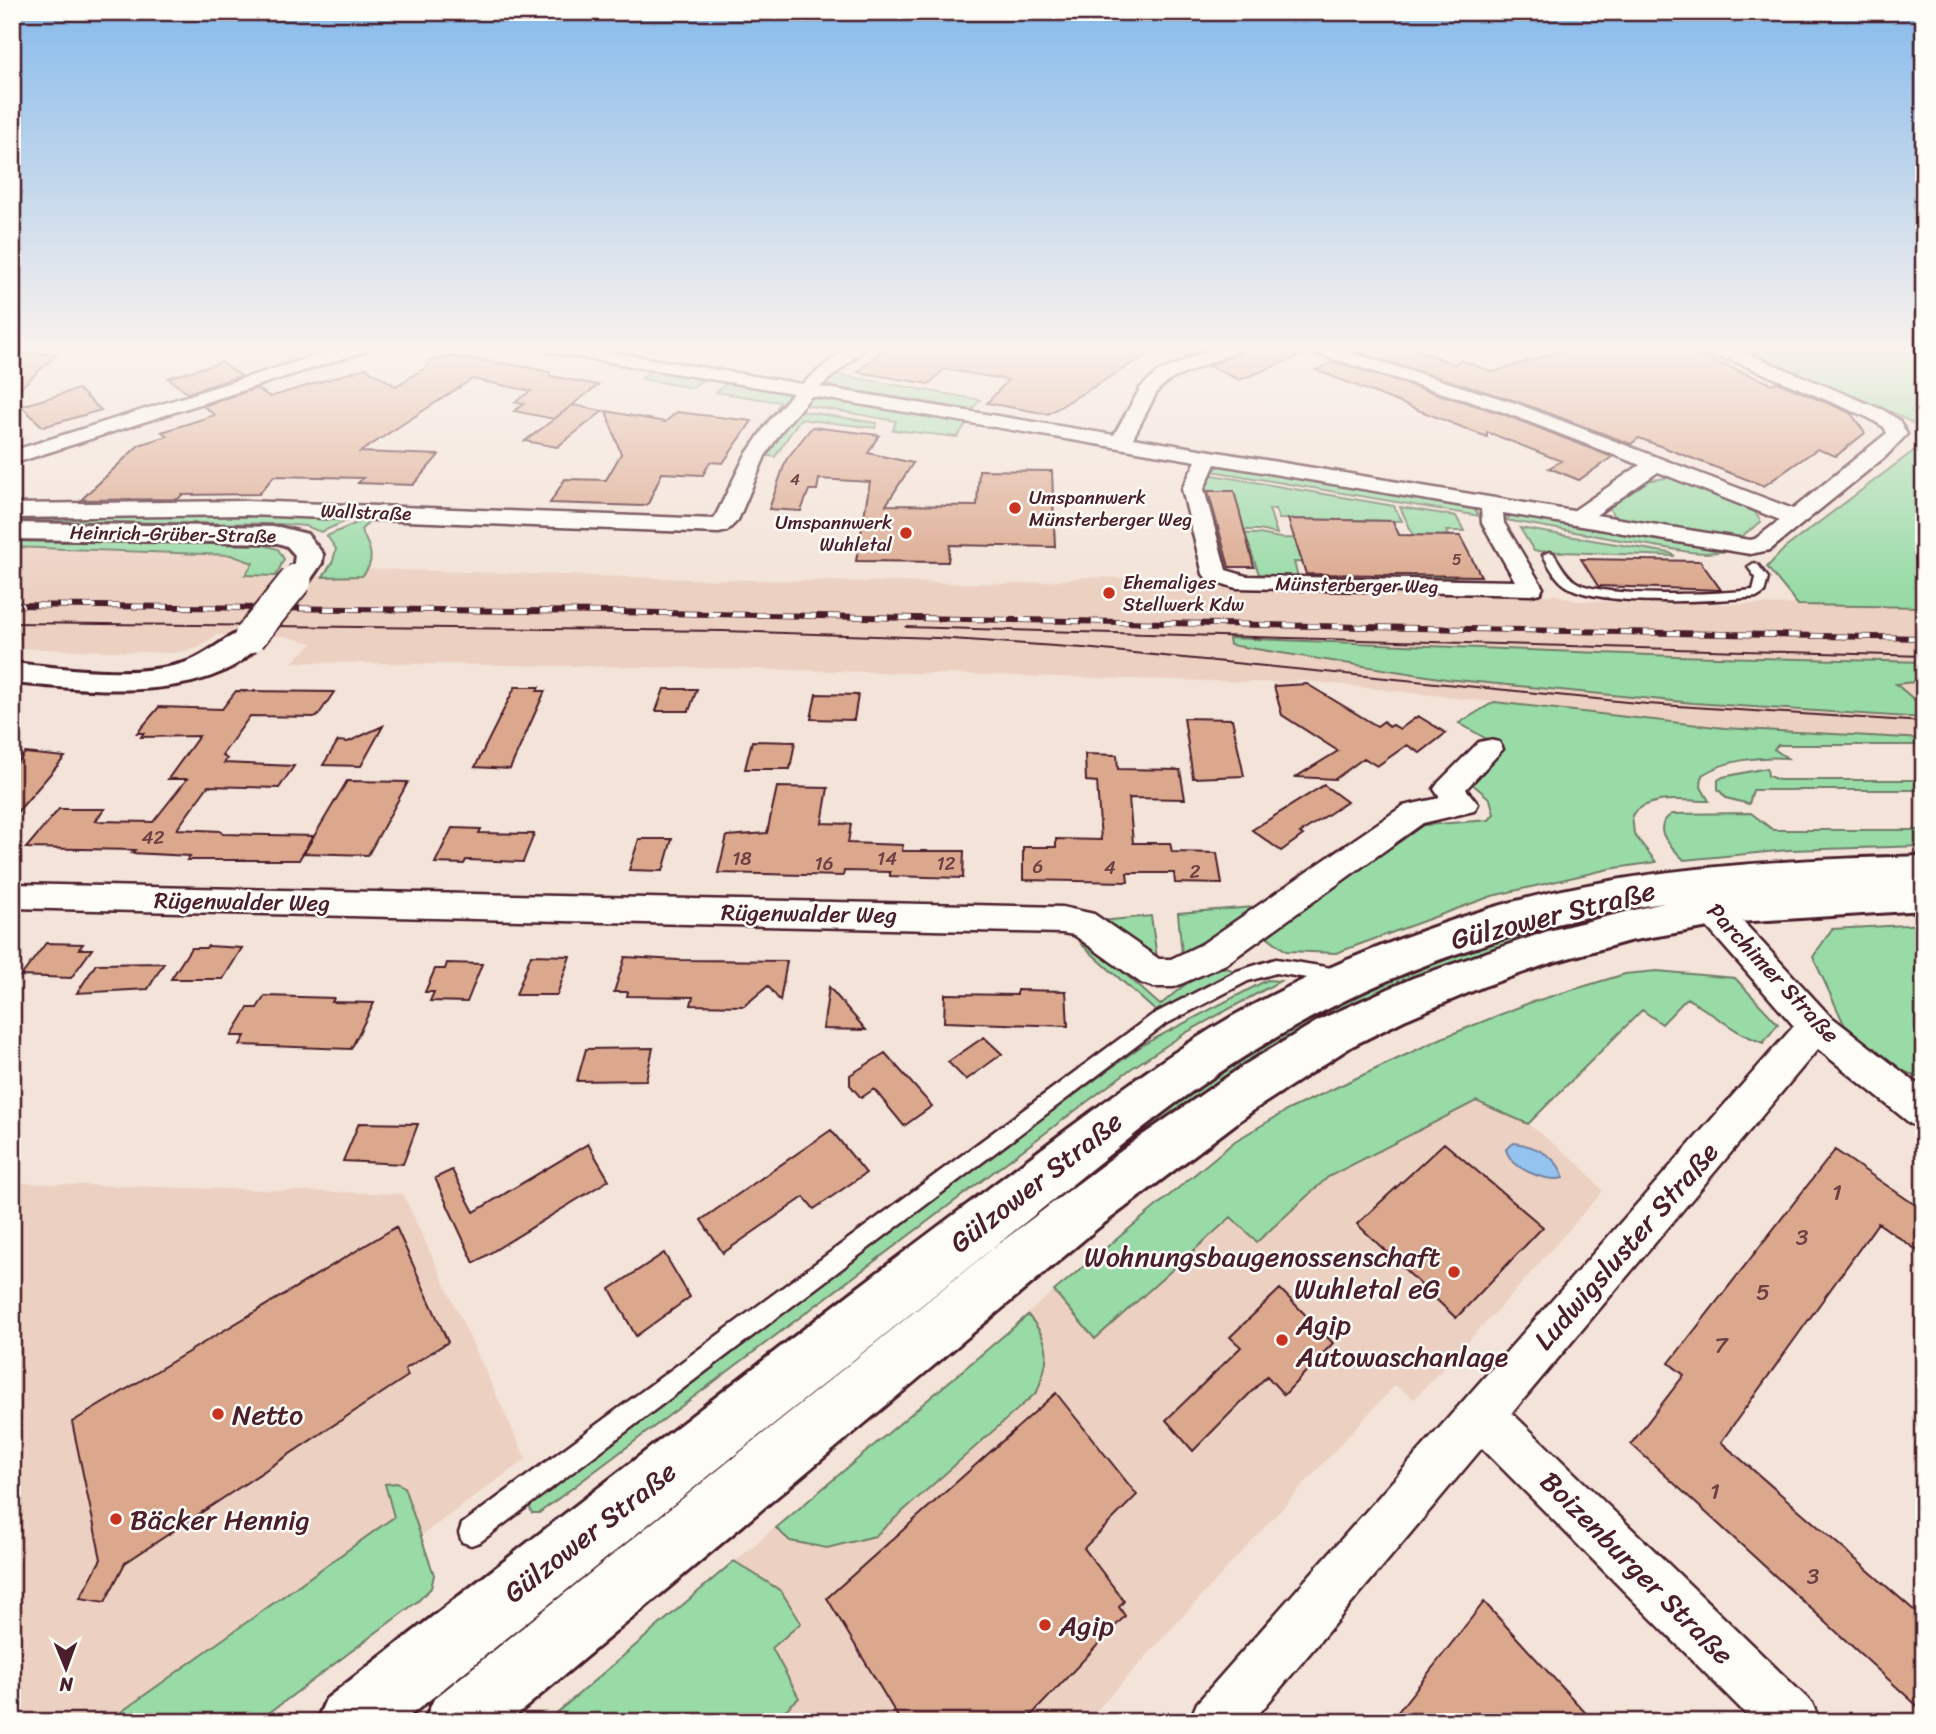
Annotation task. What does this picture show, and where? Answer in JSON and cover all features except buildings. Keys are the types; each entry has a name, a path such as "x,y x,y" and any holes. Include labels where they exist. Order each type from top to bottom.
{"main road":[{"name":"Heinrich-Grüber-Straße","path":"12,531 279,535 298,540 309,554 308,563 296,580 250,637 237,650 215,662 164,678 125,681 12,673"},
{"name":"Gülzower Straße","path":"996,1244 1160,1150 1285,1061 1386,1008 1499,963 1640,922 1701,897 1834,872 1924,870"},
{"name":"Gülzower Straße","path":"349,1722 695,1489 996,1244 1139,1103 1247,1030 1350,979 1437,943 1523,916 1617,895 1701,897 1779,903 1924,896"},
{"name":"Gülzower Straße","path":"457,1722 695,1489"}],"street":[{"path":"12,458 106,428"},
{"name":"Wallstraße","path":"12,511 247,508 719,526 727,520 760,448 776,428"},
{"path":"1040,428 1577,518 1752,557 1762,545 1892,440 1897,434 1895,428"},
{"path":"1121,441 1128,428"},
{"path":"1562,428 1796,518"},
{"name":"Münsterberger Weg","path":"1209,456 1193,489 1215,574 1244,583 1531,587 1493,523 1492,503"},
{"path":"1577,518 1656,464"},
{"name":"Rügenwalder Weg","path":"12,897 1062,920 1082,923 1148,970 1168,974 1214,954 1414,814 1463,804 1449,789 1489,749"},
{"name":"Parchimer Straße","path":"1701,897 1816,1026 1924,1112"},
{"name":"Ludwigsluster Straße","path":"1216,1722 1816,1026"},
{"name":"Boizenburger Straße","path":"1481,1415 1793,1722"}],"lane":[{"path":"1549,555 1558,574 1576,587 1602,593 1731,597 1758,593 1762,578 1752,557"},
{"path":"471,1534 1158,1020 1243,976 1276,965 1350,979"}],"shaded area":[{"path":"12,547 231,555 253,563 245,575 276,576 361,576 369,569 696,579 1022,584 1087,577 1196,580 1237,591 1558,595 1575,601 1924,607 1924,739 1724,728 1298,680 1293,683 713,668 292,662 313,643 283,636 217,635 198,648 174,653 12,648"},
{"path":"1476,1101 1528,1124 1579,1164 1603,1191 1505,1302 1414,1399 1395,1385 1086,1722 789,1722 713,1580 1054,1291 1095,1339 1231,1217 1257,1241 1328,1177"},
{"path":"12,1183 403,1194 526,1459 166,1722 12,1722"}],"green space":[{"path":"784,428 794,428 775,457 764,455"},
{"path":"894,428 963,428 957,437 893,430"},
{"path":"1924,443 1924,607 1798,605 1767,567 1785,548"},
{"path":"1226,463 1471,504 1479,516 1212,471"},
{"path":"1207,474 1394,506 1402,521 1279,519 1275,509 1269,509 1277,534 1259,530 1217,530 1216,526 1242,526 1234,492 1199,491"},
{"path":"1673,477 1736,500 1734,503 1755,512 1761,522 1739,538 1621,519 1613,515 1608,505 1645,481"},
{"path":"1400,507 1456,516 1464,531 1446,531 1448,535 1440,536 1443,556 1455,580 1424,580 1405,541 1414,537"},
{"path":"186,512 358,516 321,532 305,526 281,524 12,521 12,515"},
{"path":"1514,512 1731,551 1689,552 1506,520"},
{"path":"373,517 361,530 371,559 367,570 362,576 323,577 333,561 336,549 327,536"},
{"path":"1520,528 1670,553 1675,556 1534,551"},
{"path":"1218,533 1259,534 1280,538 1400,541 1418,579 1410,579 1403,564 1294,562 1298,577 1259,574 1246,537 1218,537"},
{"path":"12,539 253,542 278,549 284,559 276,576 245,575 253,563 231,555 12,547"},
{"path":"1229,638 1675,656 1924,662 1924,681 1896,684 1924,708 1924,718 1694,703 1446,679 1230,645"},
{"path":"1494,702 1725,728 1924,739 1924,745 1778,745 1774,749 1787,758 1743,760 1702,775 1701,787 1709,801 1658,801 1639,808 1632,815 1634,834 1656,862 1609,869 1492,896 1336,953 1286,951 1264,934 1412,826 1489,820 1494,814 1490,799 1470,782 1502,748 1459,723"},
{"path":"1767,768 1768,776 1779,780 1924,780 1924,790 1753,790 1749,804 1726,798 1718,789 1718,780 1723,777"},
{"path":"1751,813 1773,830 1924,830 1924,846 1789,850 1684,860 1668,843 1662,831 1665,820 1672,814"},
{"path":"1265,908 1182,955 1178,913"},
{"path":"1612,910 1619,919 1480,957 1017,1238 1013,1232 1102,1160 1195,1092 1242,1060 1342,1003 1448,957"},
{"path":"1151,916 1157,958 1101,921"},
{"path":"1924,924 1924,1080 1894,1067 1844,1024 1813,957 1832,929"},
{"path":"1087,940 1160,1005 1185,984 1206,972 1226,968 1235,972 1160,1015 1081,944"},
{"path":"1657,971 1735,978 1778,1024 1763,1043 1742,1034 1687,998 1662,1024 1642,1010 1528,1124 1476,1101 1328,1177 1257,1242 1231,1217 1095,1339 1054,1291 1235,1141 1288,1110 1442,1038 1529,1003 1625,974"},
{"path":"1267,980 1280,981 1187,1032 1132,1068 539,1513 532,1513 529,1505 544,1489 602,1447 611,1444 1144,1044"},
{"path":"1028,1315 1045,1343 1046,1361 1037,1392 875,1536 827,1548 790,1541 776,1528"},
{"path":"397,1483 404,1487 434,1575 431,1588 418,1601 257,1722 107,1722 394,1517 385,1484"},
{"path":"734,1561 781,1591 801,1623 772,1648 799,1698 784,1711 789,1722 546,1722"}],"water":[{"path":"1514,1143 1529,1146 1551,1158 1563,1178 1547,1178 1521,1168 1506,1149"}],"tram line":[{"path":"12,623 723,631 937,638 1083,648 1647,704 1924,722"},
{"path":"906,627 1924,656"}],"railway":[{"path":"12,605 612,612 1924,638"},
{"path":"1918,700 1924,699"}],"place":[{"name":"Umspannwerk Münsterberger Weg","path":"1015,508"},
{"name":"Umspannwerk Wuhletal","path":"906,533"},
{"name":"Ehemaliges Stellwerk Kdw","path":"1109,593"},
{"name":"Wohnungsbaugenossenschaft Wuhletal eG","path":"1454,1272"},
{"name":"Agip Autowaschanlage","path":"1282,1340"},
{"name":"Netto","path":"218,1414"},
{"name":"Bäcker Hennig","path":"116,1519"},
{"name":"Agip","path":"1045,1625"}]}
